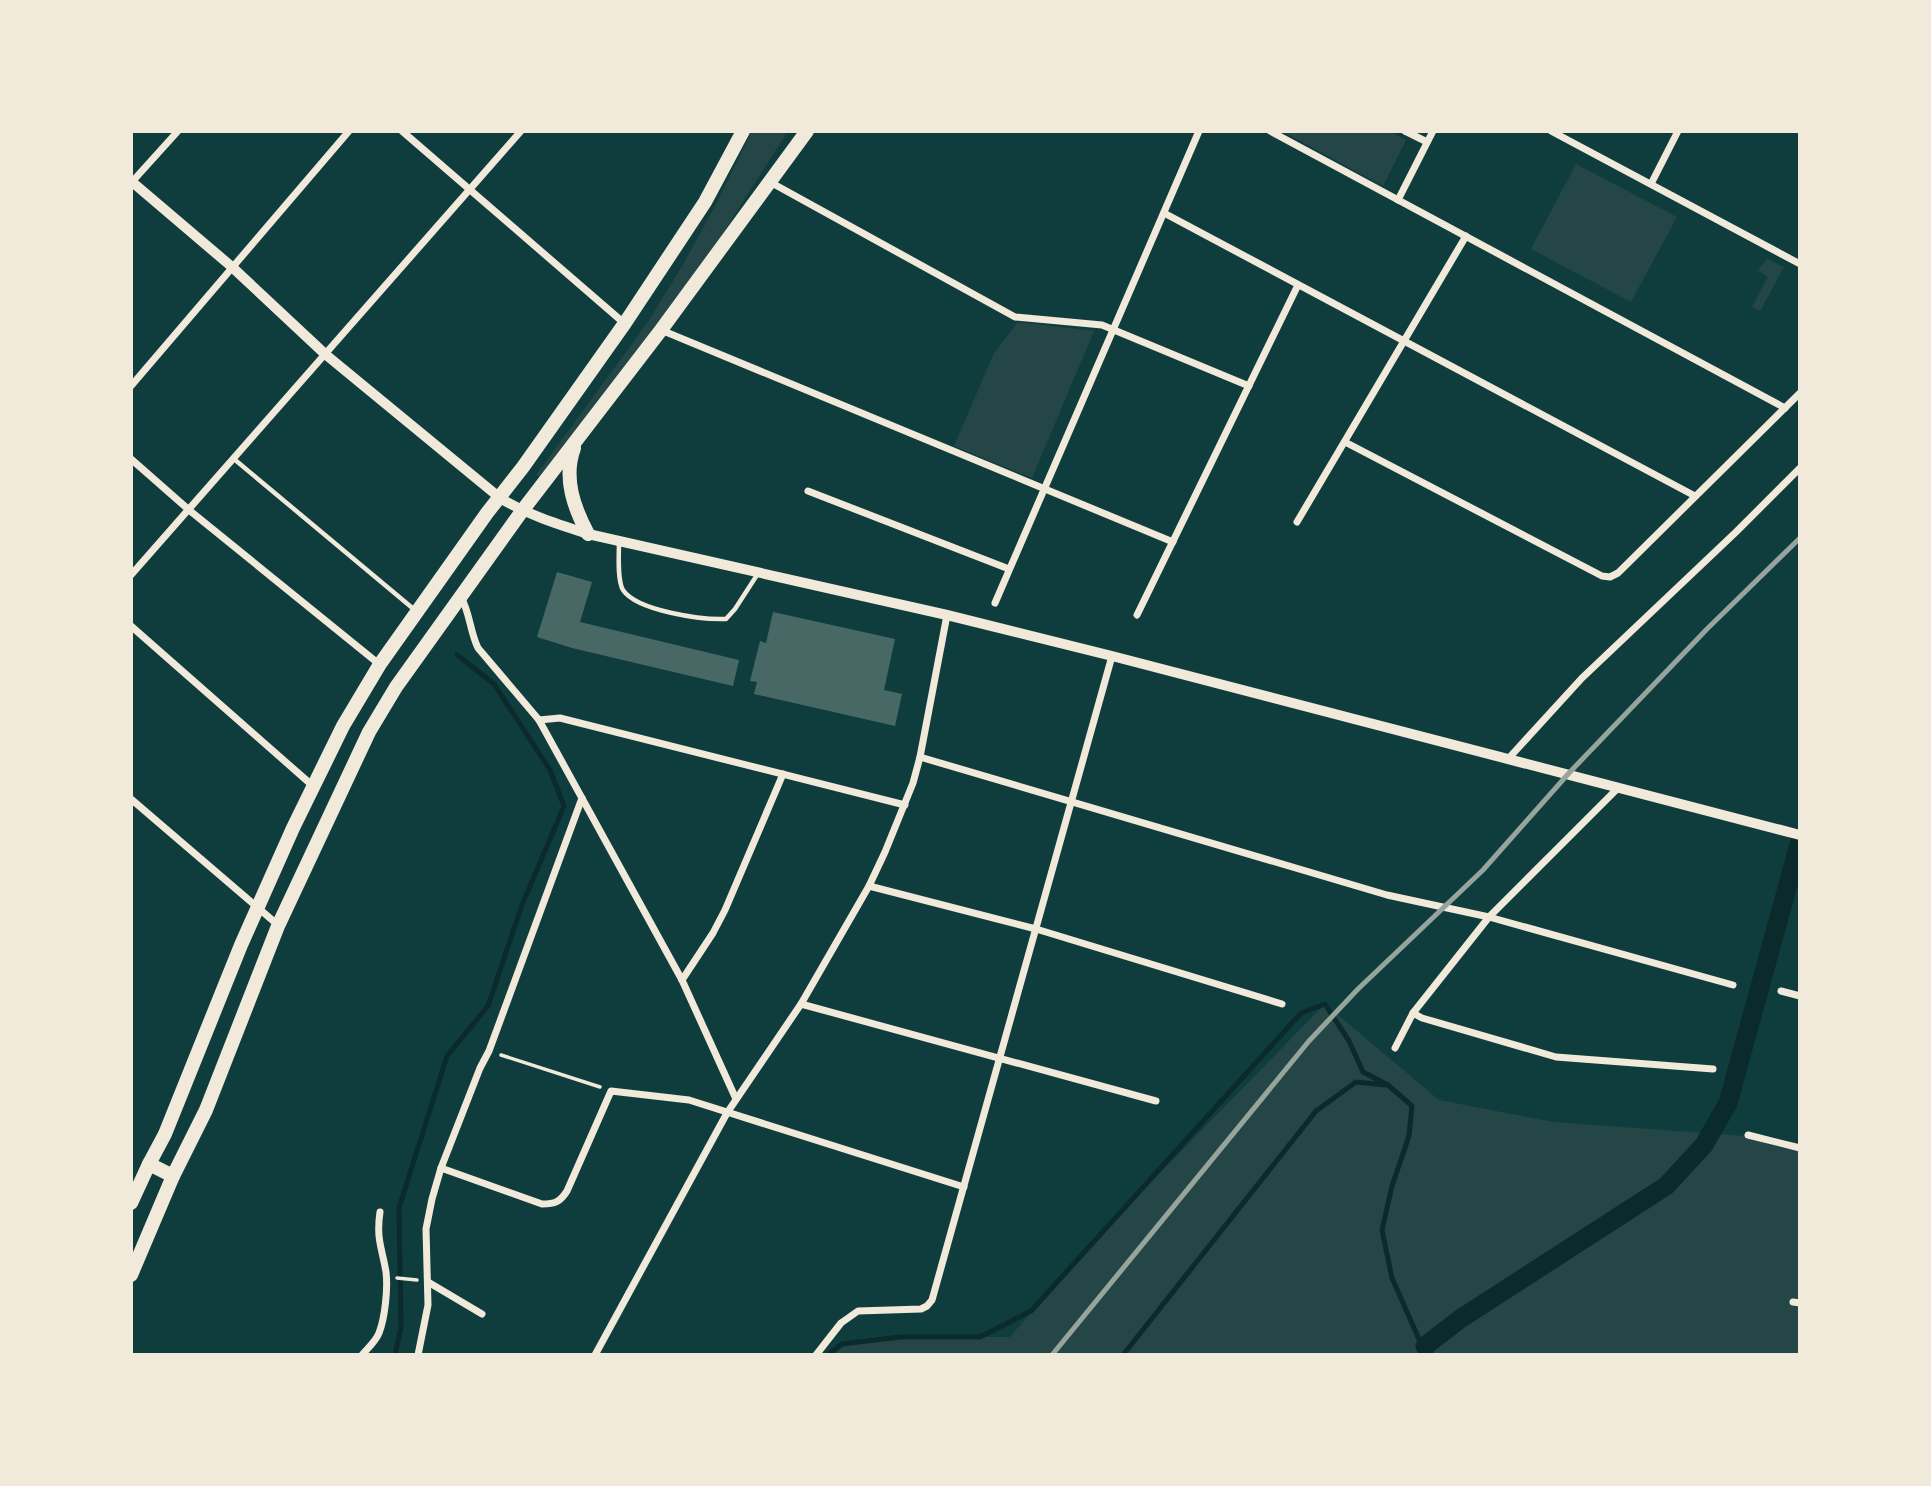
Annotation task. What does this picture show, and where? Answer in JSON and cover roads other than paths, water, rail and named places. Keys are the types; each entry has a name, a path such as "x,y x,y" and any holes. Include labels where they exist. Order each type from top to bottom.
{"main road":[{"path":"131,1203 165,1134 257,908 343,726 380,664 625,323 705,202 743,131"},
{"path":"131,1275 173,1176 206,1110 278,926 369,732 396,687 522,511 661,330 807,131"},
{"path":"579,438 572,452 571,490 577,513 588,534"},
{"path":"149,1164 173,1176"}],"street":[{"path":"178,131 132,182 232,267 325,354 500,498 522,511 588,534 947,615 1800,835"},
{"path":"131,386 349,131"},
{"path":"402,131 625,323"},
{"path":"131,575 521,131"},
{"path":"995,603 1199,131"},
{"path":"1270,131 1785,408"},
{"path":"1405,131 1427,142"},
{"path":"1398,200 1433,131"},
{"path":"1551,131 1800,264"},
{"path":"1651,184 1678,131"},
{"path":"770,182 1015,317 1102,325 1249,386"},
{"path":"1164,213 1695,496"},
{"path":"1297,522 1466,236"},
{"path":"1138,615 1298,285"},
{"path":"661,330 1173,542"},
{"path":"1345,442 1602,576 1610,577 1618,573 1800,393"},
{"path":"131,459 189,510 380,664"},
{"path":"1508,759 1582,678 1800,468"},
{"path":"808,491 1009,569"},
{"path":"461,597 478,648 539,720 682,980 736,1100"},
{"path":"595,1355 727,1113 802,1004 869,886 905,805 920,757 947,615"},
{"path":"131,626 313,786"},
{"path":"816,1355 841,1323 858,1311 921,1309 932,1300 1112,656"},
{"path":"539,720 560,718 905,805"},
{"path":"920,757 1387,895 1489,917 1733,985"},
{"path":"682,980 725,911 783,774"},
{"path":"1395,1048 1413,1013 1489,917 1618,788"},
{"path":"418,1355 426,1322 426,1229 441,1168 489,1051 582,798"},
{"path":"131,799 278,926"},
{"path":"869,886 1036,929 1282,1004"},
{"path":"1781,991 1800,996"},
{"path":"802,1004 1156,1101"},
{"path":"1413,1013 1422,1018 1556,1057 1713,1069"},
{"path":"441,1168 542,1204 560,1201 567,1191 611,1091 689,1100 964,1187"},
{"path":"1748,1135 1800,1148"},
{"path":"362,1355 372,1344 381,1326 386,1270 377,1230 380,1212"},
{"path":"428,1282 482,1314"}],"lane":[{"path":"234,459 417,612"},
{"path":"619,541 619,571 623,589 651,607 683,615 708,620 726,619 759,572"}],"waterway":[{"path":"395,1355 401,1327 399,1208 447,1056 488,1006 522,905 564,806 550,770 494,684 457,655"},
{"path":"1425,1346 1460,1319 1666,1186 1704,1145 1728,1103 1800,841"},
{"path":"828,1355 842,1344 900,1337 980,1337 1031,1311 1301,1013 1325,1004 1349,1041 1363,1072 1388,1085 1412,1106 1409,1136 1392,1186 1382,1230 1392,1278 1418,1337 1432,1355"},
{"path":"1123,1355 1316,1111 1356,1082 1385,1085"}],"railway":[{"path":"1052,1355 1309,1041 1358,989 1483,870 1569,773 1707,629 1800,538"}]}
